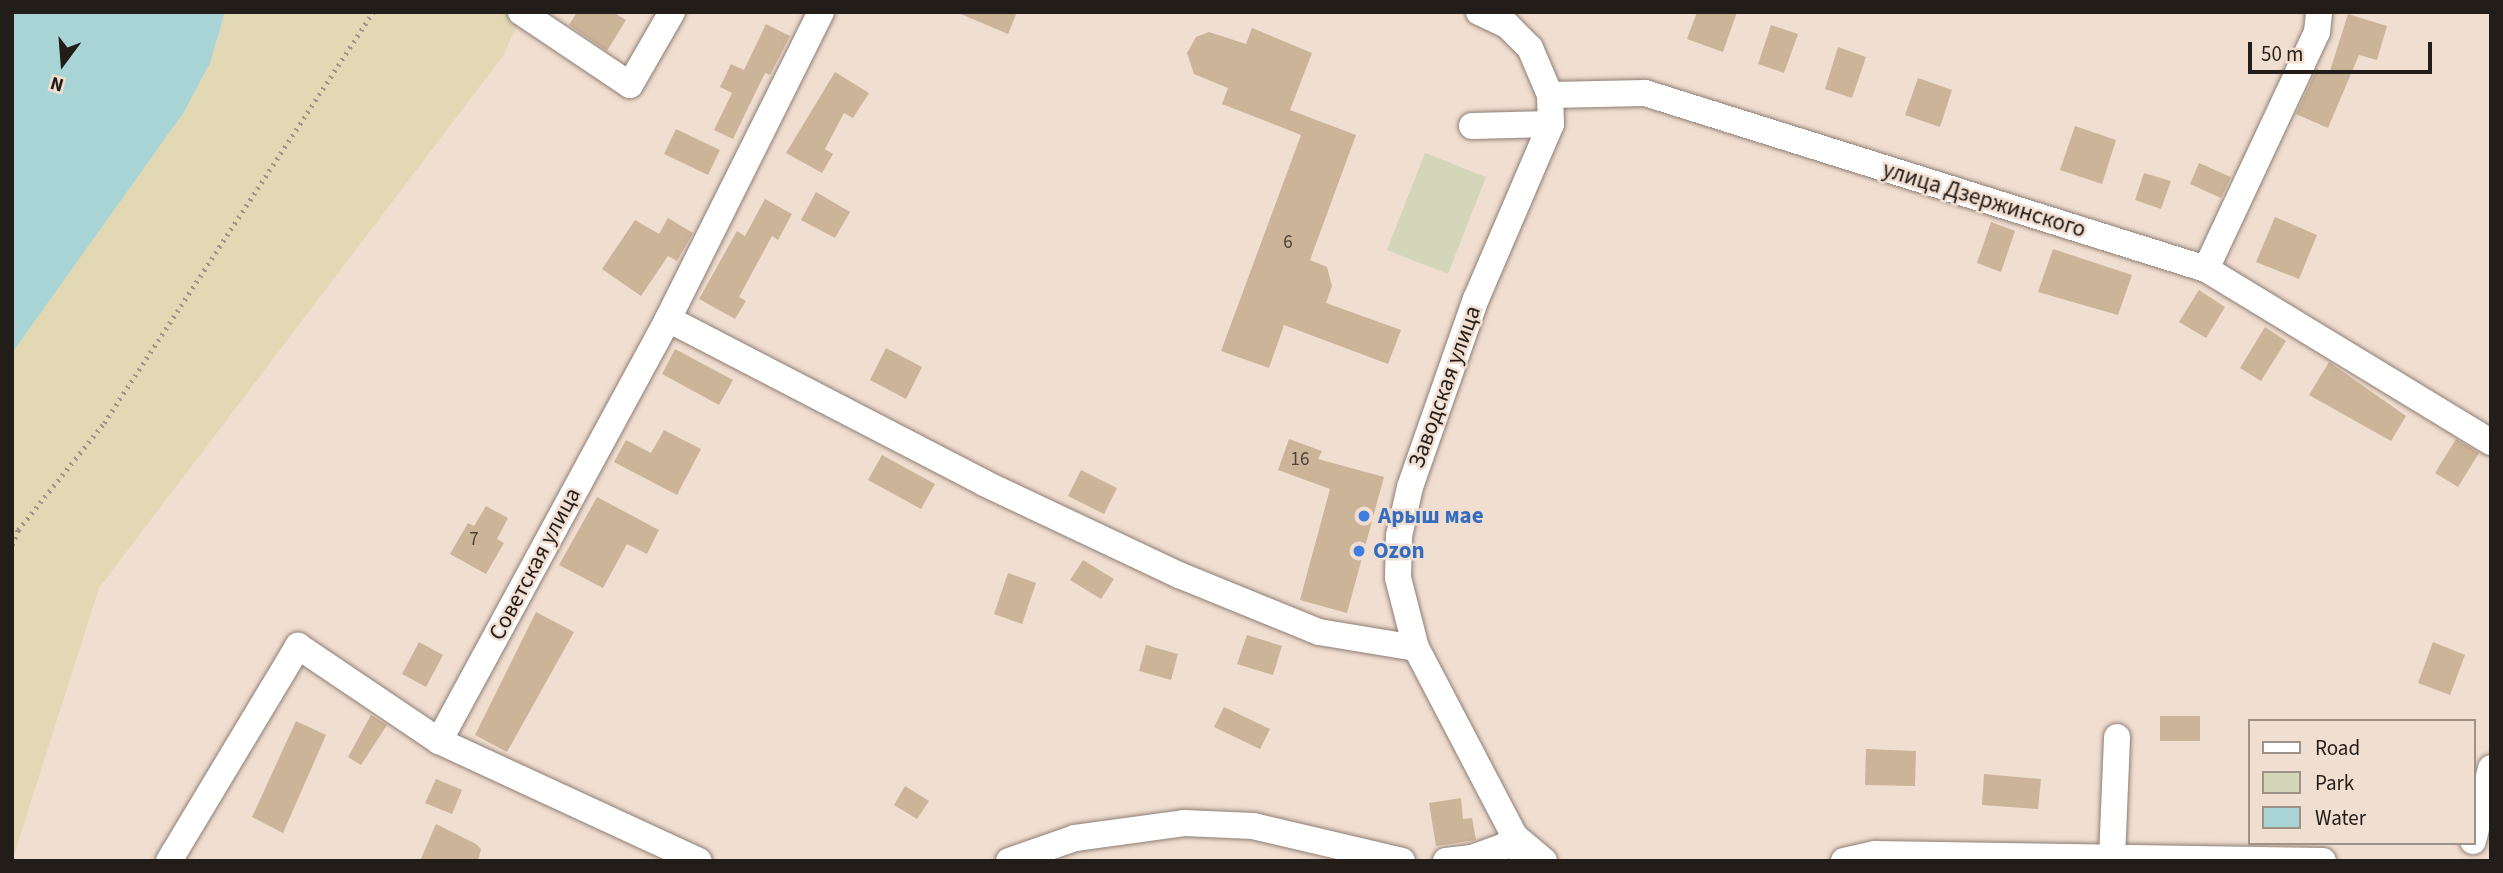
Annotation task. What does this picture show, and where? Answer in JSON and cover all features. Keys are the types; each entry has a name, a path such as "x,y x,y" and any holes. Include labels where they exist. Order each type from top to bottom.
{"street":[{"path":"521,12 630,85 672,12"},
{"name":"Советская улица","path":"439,741 668,319 821,12"},
{"path":"1479,12 1507,25 1530,48 1550,95"},
{"path":"2206,270 2317,32 2319,12"},
{"name":"улица Дзержинского","path":"1550,95 1645,93 2206,270 2491,442"},
{"name":"Заводская улица","path":"1544,861 1520,849 1416,648 1398,578 1399,537 1410,487 1476,299 1551,124 1550,95"},
{"path":"1472,126 1551,124"},
{"path":"668,319 984,483 1180,575 1318,632 1416,648"},
{"path":"169,861 298,646 439,741 699,861"},
{"path":"2112,858 2117,737"},
{"path":"2475,834 2491,768"},
{"path":"1009,861 1075,838 1184,823 1253,826 1402,861"},
{"path":"1446,861 1520,849"},
{"path":"1844,861 1875,855 2323,861"}],"path":[{"path":"12,545 18,530 104,423 373,12"}],"green space":[{"path":"1425,153 1486,177 1448,274 1387,250"}],"sand":[{"path":"225,12 523,12 503,56 99,588 12,861 12,353 184,112 210,63"}],"water":[{"path":"12,12 225,12 210,63 184,112 12,353"}],"building":[{"path":"577,12 613,12 626,20 607,51 569,25"},
{"path":"956,12 1017,12 1008,34"},
{"path":"1697,12 1737,12 1723,52 1687,39"},
{"path":"2348,14 2387,26 2377,60 2359,55 2328,128 2296,114 2317,69 2329,74"},
{"path":"766,24 790,36 770,75 765,73 733,139 714,130 732,93 720,87 731,64 744,70"},
{"path":"1771,25 1798,34 1784,73 1758,64"},
{"path":"1252,28 1312,53 1290,110 1356,135 1310,260 1327,267 1332,286 1326,303 1401,330 1388,364 1284,325 1269,368 1221,351 1301,135 1222,104 1228,88 1194,74 1187,53 1196,37 1209,32 1246,44"},
{"path":"1838,47 1866,57 1852,98 1825,89"},
{"path":"835,72 869,93 853,118 844,113 825,149 833,154 822,173 786,153"},
{"path":"1918,78 1952,90 1940,127 1905,115"},
{"path":"2075,126 2116,140 2102,184 2060,170"},
{"path":"676,129 720,150 708,175 664,154"},
{"path":"2199,163 2231,177 2221,198 2190,184"},
{"path":"2144,173 2171,181 2161,209 2135,200"},
{"path":"816,192 850,212 835,238 801,220"},
{"path":"765,199 792,214 778,240 772,236 739,297 746,301 735,319 699,299 737,231 745,236"},
{"path":"2275,217 2317,235 2299,279 2256,262"},
{"path":"668,218 693,233 677,261 668,256 641,296 602,269 635,220 659,234"},
{"path":"1991,222 2015,231 2001,272 1977,263"},
{"path":"2053,249 2132,275 2118,315 2038,292"},
{"path":"2199,290 2225,307 2206,338 2179,322"},
{"path":"2265,327 2286,341 2261,381 2240,368"},
{"path":"886,348 922,367 906,399 870,380"},
{"path":"675,349 733,380 719,405 662,374"},
{"path":"2329,362 2406,416 2391,441 2309,395"},
{"path":"664,430 701,449 677,495 614,462 626,440 651,453"},
{"path":"1289,439 1322,451 1318,459 1384,477 1347,613 1300,600 1330,489 1278,470"},
{"path":"2456,439 2479,453 2458,487 2435,473"},
{"path":"882,455 935,484 921,509 868,480"},
{"path":"1081,470 1117,488 1104,514 1068,496"},
{"path":"597,497 659,530 647,554 627,544 603,588 559,565"},
{"path":"486,506 508,518 497,539 504,543 486,574 450,554 468,523 474,526"},
{"path":"1083,560 1114,579 1101,599 1070,580"},
{"path":"1008,573 1036,583 1022,624 994,614"},
{"path":"536,612 574,632 507,752 475,735"},
{"path":"1247,635 1282,646 1273,675 1237,664"},
{"path":"419,642 443,655 426,687 402,674"},
{"path":"2433,642 2465,655 2450,695 2418,683"},
{"path":"1146,645 1178,654 1171,680 1139,671"},
{"path":"1224,707 1270,729 1260,749 1214,727"},
{"path":"371,715 387,725 361,765 348,757"},
{"path":"2160,716 2200,716 2200,741 2160,741"},
{"path":"296,721 326,735 283,833 252,817"},
{"path":"1866,749 1916,751 1915,786 1865,785"},
{"path":"1984,774 2041,779 2038,809 1982,805"},
{"path":"436,779 462,790 452,814 425,803"},
{"path":"905,786 929,801 917,819 894,805"},
{"path":"1461,798 1463,819 1472,818 1476,840 1436,846 1429,803"},
{"path":"436,824 476,844 481,849 478,861 420,861"}],"place":[{"name":"Арыш мае","path":"1364,516"},
{"name":"Ozon","path":"1359,551"}]}
